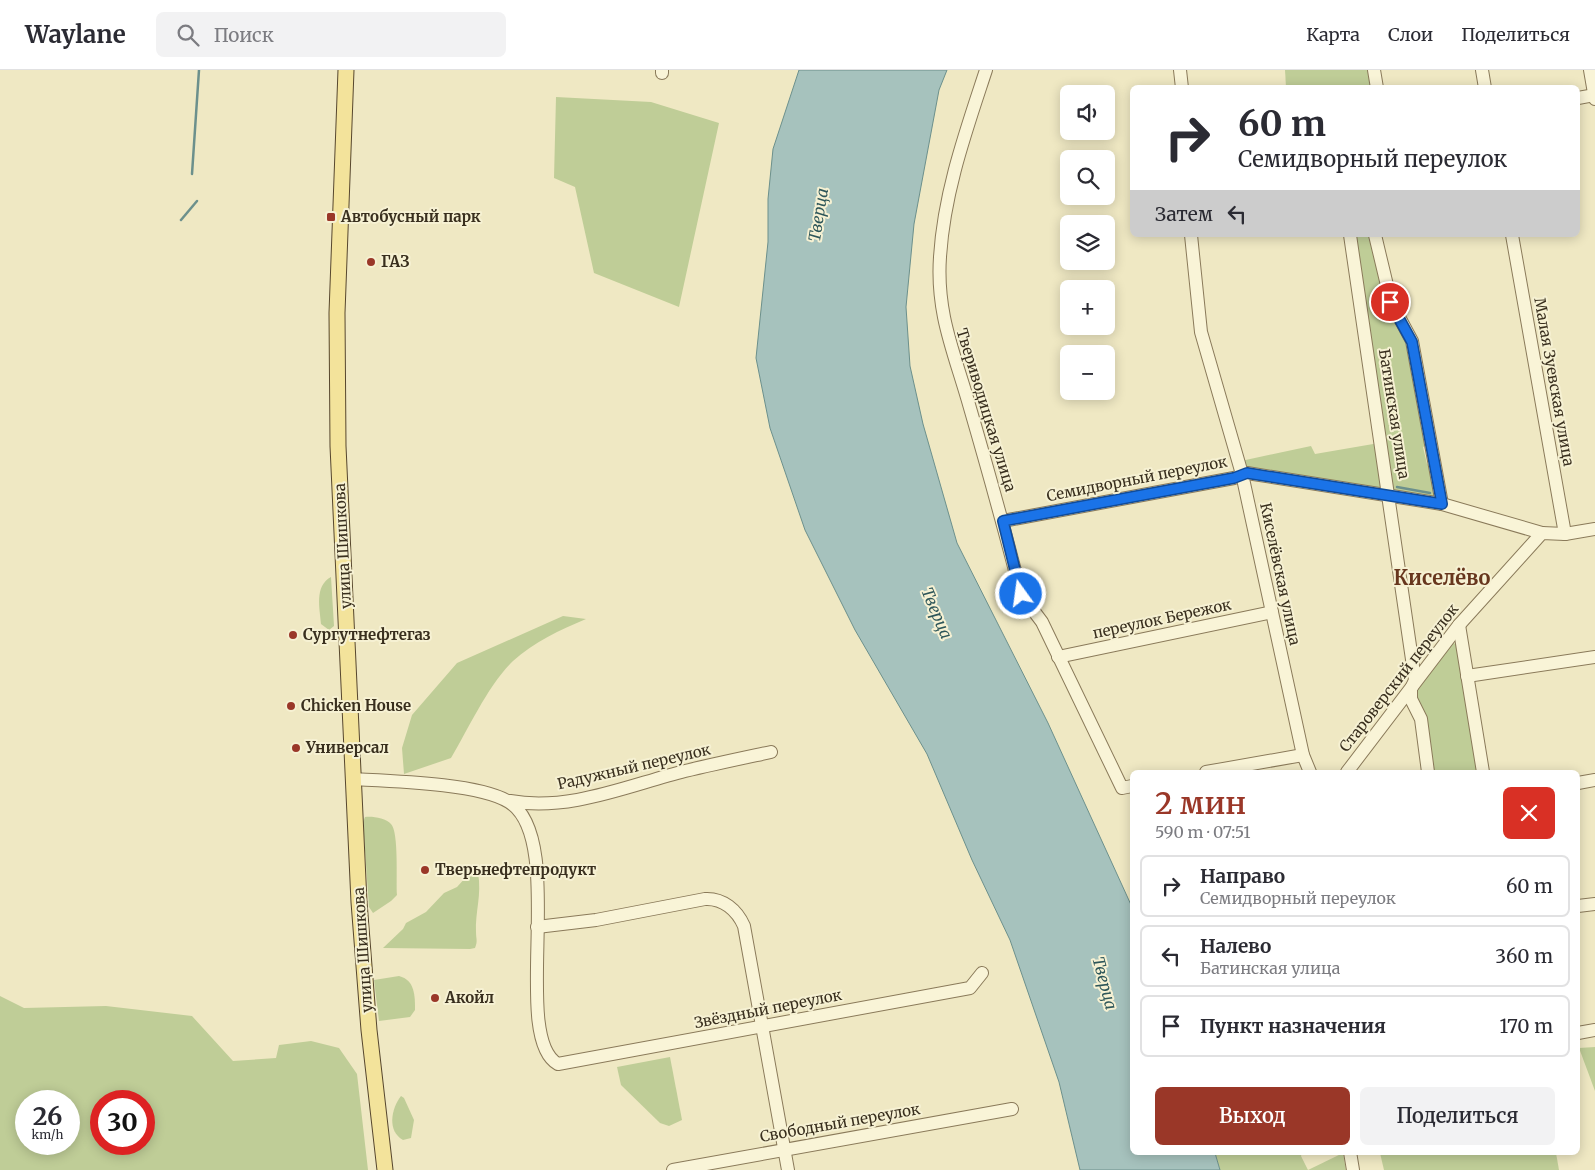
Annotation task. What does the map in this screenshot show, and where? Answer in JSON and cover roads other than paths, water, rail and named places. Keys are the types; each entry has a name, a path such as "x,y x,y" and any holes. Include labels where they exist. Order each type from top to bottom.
{"main road":[{"name":"улица Шишкова","path":"346,70 337,313 337,387 352,779 365,982 385,1170"}],"street":[{"name":"Твериводицкая улица","path":"986,70 949,188 940,258 941,306 944,328 964,387 1003,521 1021,594 1042,622 1122,788 1130,786"},
{"path":"1180,70 1182,85"},
{"path":"1374,70 1376,85"},
{"path":"1482,70 1484,85"},
{"path":"1580,98 1595,96 1590,70"},
{"name":"Киселёвская улица","path":"1191,237 1201,332 1242,474 1303,755 1309,770"},
{"name":"Батинская улица","path":"1350,237 1390,495 1415,680 1410,690 1411,699 1421,719 1428,770"},
{"name":"Батинская улица","path":"1376,237 1390,302 1412,342 1442,504"},
{"name":"Малая Зуевская улица","path":"1512,237 1565,534"},
{"name":"Семидворный переулок","path":"1003,521 1234,478 1242,474 1442,504 1542,533"},
{"path":"1542,533 1565,534 1595,529"},
{"name":"Староверский переулок","path":"1348,770 1415,680 1459,625 1542,533"},
{"name":"переулок Бережок","path":"1058,657 1272,612"},
{"path":"1459,625 1483,770"},
{"path":"1467,676 1595,657"},
{"name":"Радужный переулок","path":"504,800 532,804 574,800 686,770 771,752"},
{"path":"1217,770 1303,755"},
{"path":"352,779 406,782 465,789 504,800 518,808 525,817 531,833 537,877 537,927 596,920 705,899 719,901 728,906 738,915 744,926 788,1170"},
{"path":"1580,783 1595,780"},
{"path":"1580,906 1595,904"},
{"name":"Звёздный переулок","path":"537,927 538,1008 544,1048 555,1062 563,1065 848,1009 970,988 982,973"},
{"path":"1580,1033 1595,1030"},
{"name":"Свободный переулок","path":"673,1170 1012,1109"},
{"path":"1350,1155 1353,1170"}],"water":[{"name":"Тверца","path":"799,70 947,70 939,90 914,224 906,307 910,366 923,424 957,543 1048,723 1130,903 1130,1155 1216,1155 1220,1170 1080,1170 1059,1082 1010,940 972,860 927,754 855,630 805,530 770,428 756,358 768,242 768,199 773,149"}],"waterway":[{"path":"192,174 199,70"},
{"path":"181,220 197,201"},
{"path":"1397,487 1430,493"}],"place":[{"name":"Автобусный парк","path":"331,217"},
{"name":"ГАЗ","path":"371,262"},
{"name":"Сургутнефтегаз","path":"293,635"},
{"name":"Chicken House","path":"291,706"},
{"name":"Универсал","path":"296,748"},
{"name":"Тверьнефтепродукт","path":"425,870"},
{"name":"Акойл","path":"435,998"}],"district":[{"name":"Киселёво","path":"1442,578"}]}
